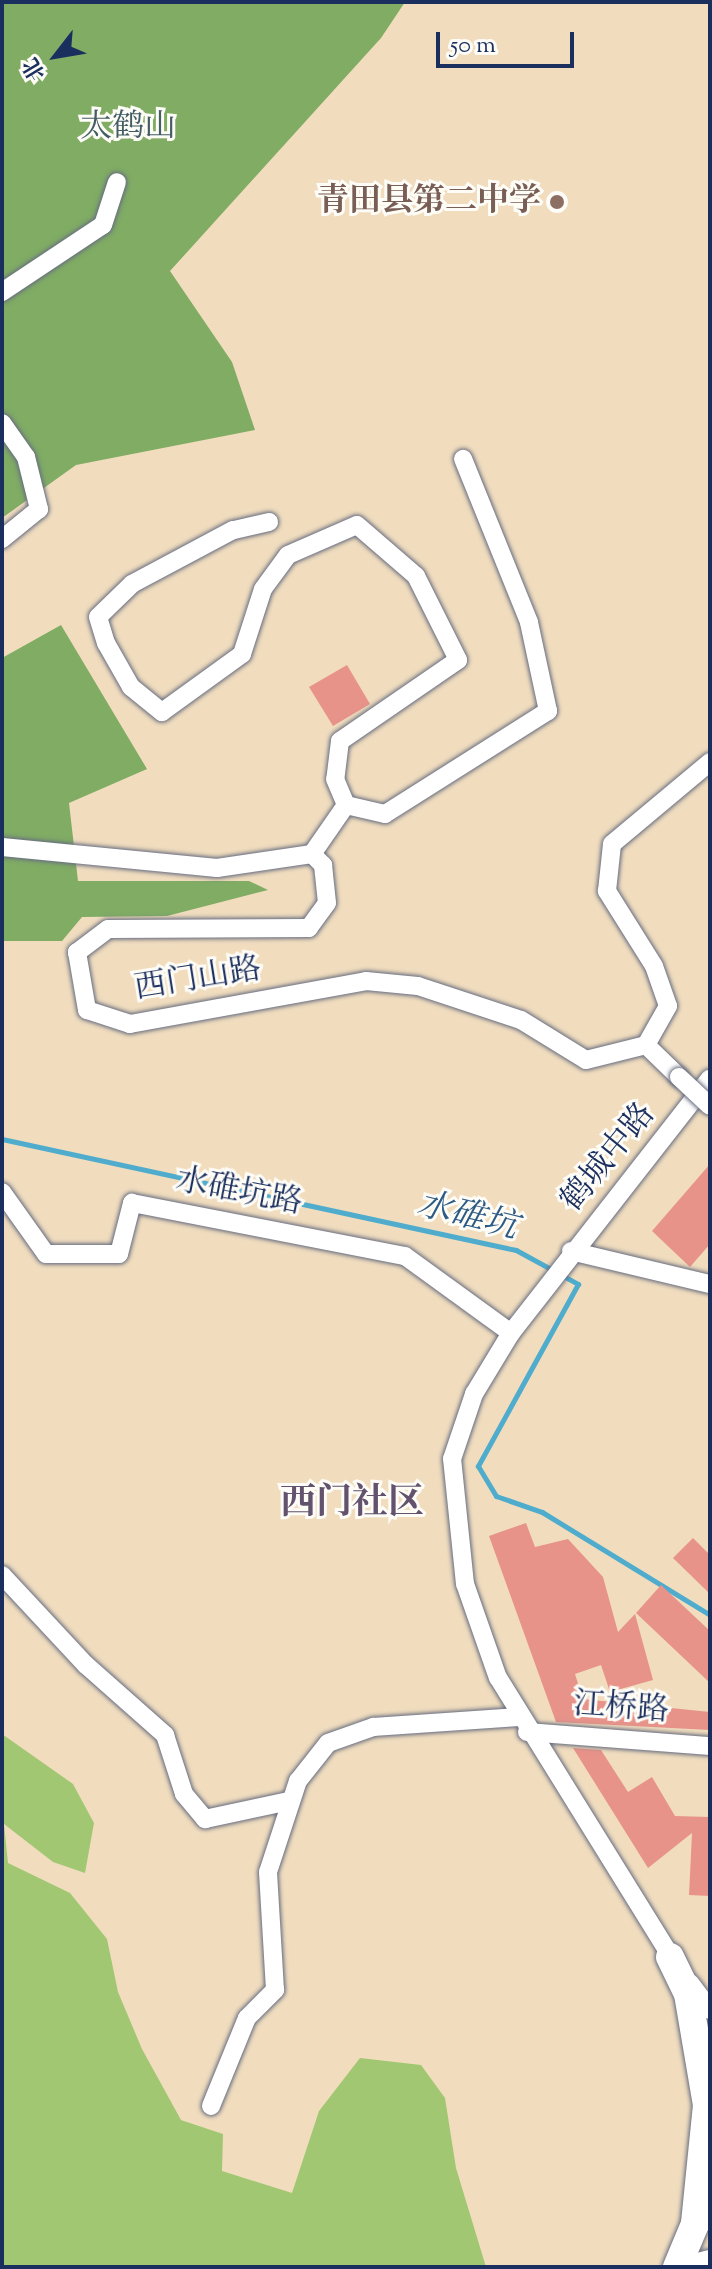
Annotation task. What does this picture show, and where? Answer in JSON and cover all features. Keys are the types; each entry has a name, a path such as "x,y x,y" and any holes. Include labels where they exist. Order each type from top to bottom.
{"highway":[{"path":"670,1957 691,2008 707,2105 695,2224 677,2267"},
{"path":"685,2267 710,2250"},
{"path":"698,2267 710,2264"}],"street":[{"path":"2,292 103,225 117,182"},
{"path":"2,423 26,457 39,509 2,539"},
{"path":"346,805 385,814 548,711 529,622 463,459"},
{"path":"269,522 233,530 132,584 98,617 131,687 162,712 242,654 263,589 288,555 357,525 416,576 458,660 340,741 335,779 346,805"},
{"path":"710,762 612,844 607,891 654,966 668,1006 646,1045 710,1106"},
{"path":"2,847 217,868 312,854 346,805"},
{"name":"西门山路","path":"312,854 329,878 327,903 309,928 108,929 77,952 87,1010 130,1024 366,981 418,986 521,1020 586,1060 646,1045"},
{"name":"鹤城中路","path":"710,1078 567,1257 511,1333 474,1394 452,1459 465,1584 479,1634 523,1724 670,1957 703,1987 710,2010"},
{"name":"水碓坑路","path":"2,1192 46,1254 119,1254 132,1203 405,1256 511,1333"},
{"path":"567,1257 710,1284"},
{"path":"2,1575 86,1665 165,1735 184,1794 205,1819 289,1801"},
{"name":"江桥路","path":"211,2106 242,2027 275,1990 268,1872 289,1801 328,1743 373,1727 523,1724 710,1746"}],"green space":[{"name":"太鹤山","path":"2,2 405,2 381,38 170,271 232,362 255,430 76,465 2,518"},
{"path":"61,625 147,769 69,803 78,881 249,881 268,890 167,916 82,917 62,941 2,941 2,658"},
{"path":"2,1734 73,1784 94,1823 85,1873 53,1862 4,1824 8,1863 70,1893 107,1939 118,1992 142,2049 181,2120 223,2134 222,2171 292,2193 319,2111 360,2058 421,2065 445,2098 456,2168 486,2267 2,2267"}],"building":[{"path":"347,665 370,704 333,726 309,687"},
{"path":"710,1164 710,1244 690,1267 652,1231"},
{"path":"526,1523 535,1547 568,1539 603,1577 618,1632 635,1614 653,1680 610,1692 601,1665 575,1674 583,1699 710,1712 710,1730 556,1722 489,1536"},
{"path":"693,1538 710,1555 710,1594 673,1558"},
{"path":"661,1585 710,1631 710,1683 636,1613"},
{"path":"573,1748 601,1750 628,1792 652,1777 675,1816 710,1817 710,1896 689,1895 692,1833 648,1868"}],"waterway":[{"name":"水碓坑","path":"2,1139 516,1250 578,1284 478,1466 496,1496 542,1512 710,1615"}],"place":[{"name":"青田县第二中学","path":"557,202"}],"district":[{"name":"西门社区","path":"352,1505"}]}
